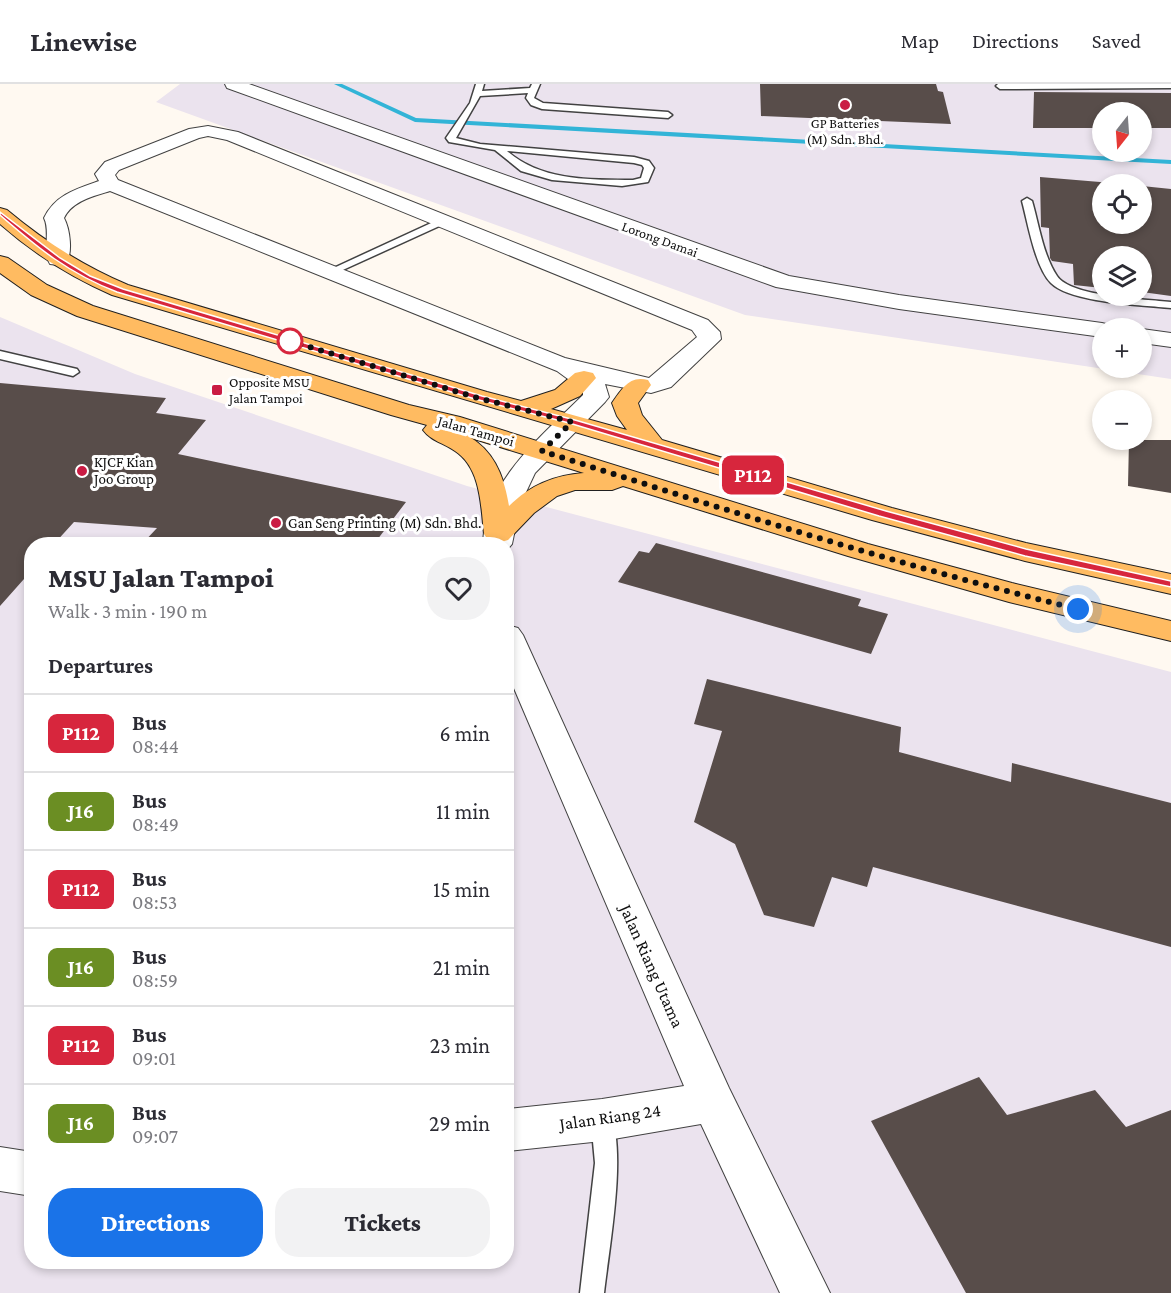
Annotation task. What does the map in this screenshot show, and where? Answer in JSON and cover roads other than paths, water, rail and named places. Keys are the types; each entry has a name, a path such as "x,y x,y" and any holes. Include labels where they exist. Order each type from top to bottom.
{"main road":[{"path":"0,214 57,259 88,278 120,290 882,514 1025,552 1171,584"},
{"name":"Jalan Tampoi","path":"0,263 39,290 86,311 400,410 542,451 858,550 998,589 1171,631"},
{"path":"521,408 554,400 574,392 584,378"},
{"path":"639,386 625,403 630,416 653,446"},
{"path":"400,410 466,447 474,454 493,487 497,537"},
{"path":"499,537 525,503 549,488 582,480 648,485"}],"street":[{"name":"Lorong Damai","path":"233,84 784,282 899,302 1092,329"},
{"path":"498,537 517,480 542,451 596,397 595,387 584,378 555,363 111,184 105,174 112,166 195,134 219,131 700,325 708,332 709,339 662,382 651,386 639,386 555,363"},
{"path":"57,259 58,226 54,218 56,210 67,201 111,184"},
{"path":"1152,337 1171,340"},
{"name":"Jalan Riang Utama","path":"514,651 713,1102 805,1293"},
{"name":"Jalan Riang 24","path":"514,1129 602,1120 713,1102"},
{"path":"0,1169 24,1173"}],"lane":[{"path":"480,84 475,98 451,138 472,147 498,148 634,160 646,163 650,168 645,180 633,183 555,177 530,171 511,160 498,148"},
{"path":"1000,86 1171,85"},
{"path":"475,98 535,87"},
{"path":"535,87 530,98 534,103 542,106 668,115"},
{"path":"1027,201 1055,281 1070,290 1106,298 1171,305"},
{"path":"330,272 442,221"},
{"path":"0,355 73,372"},
{"path":"592,1293 606,1163 602,1120"}],"waterway":[{"path":"337,84 415,120 1171,162"}],"place":[{"name":"GP Batteries (M) Sdn. Bhd.","path":"845,105"},
{"name":"Opposite MSU Jalan Tampoi","path":"217,390"},
{"name":"KJCF Kian Joo Group","path":"82,471"},
{"name":"Gan Seng Printing (M) Sdn. Bhd.","path":"276,523"}]}
